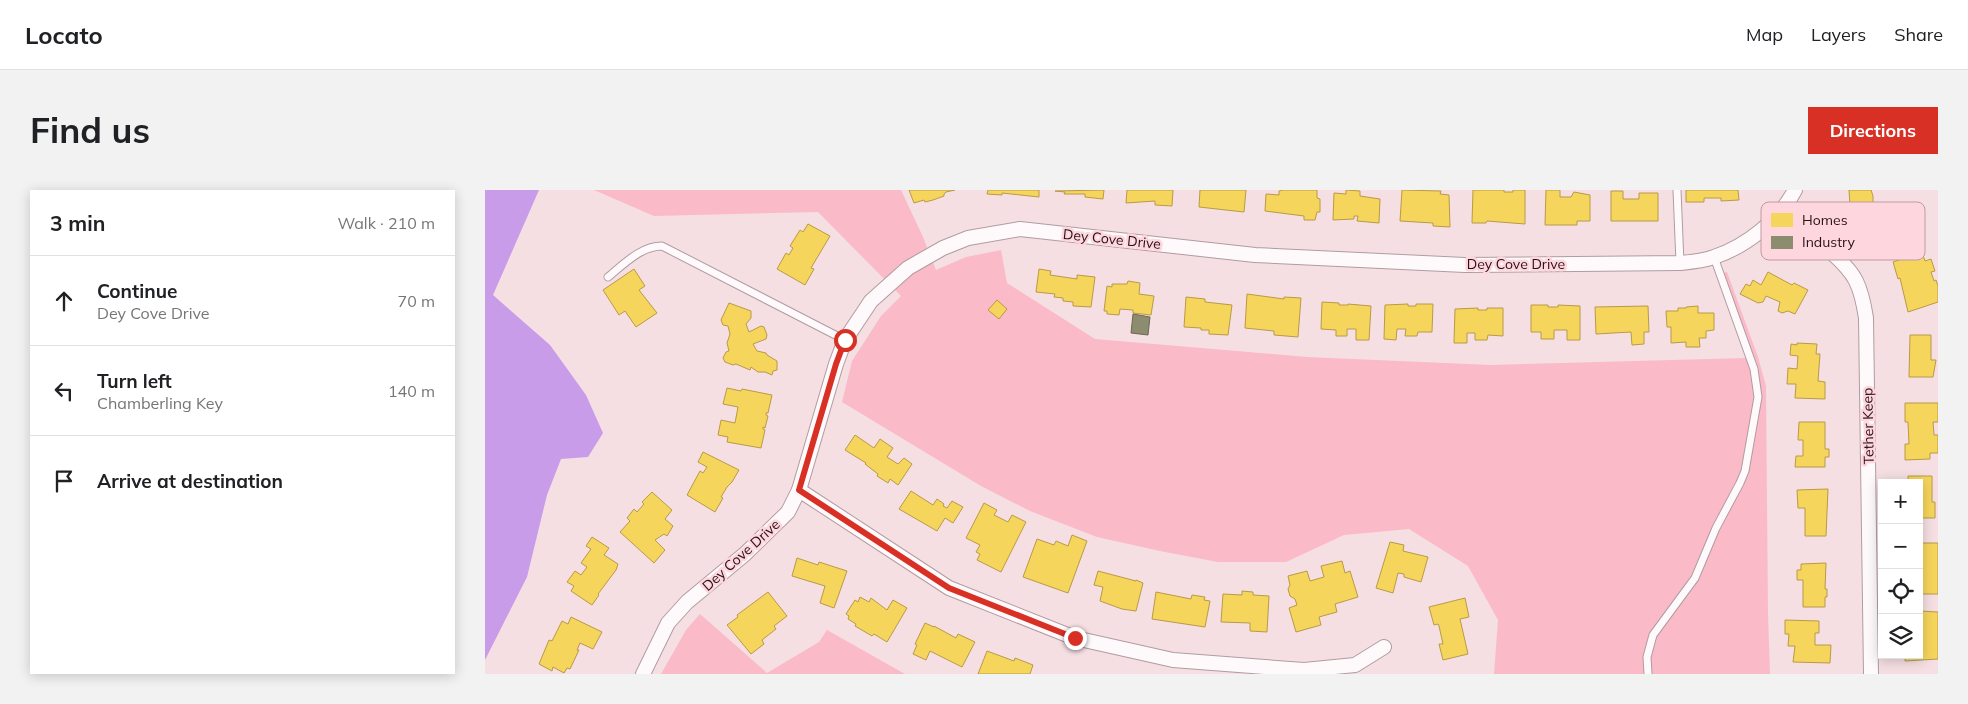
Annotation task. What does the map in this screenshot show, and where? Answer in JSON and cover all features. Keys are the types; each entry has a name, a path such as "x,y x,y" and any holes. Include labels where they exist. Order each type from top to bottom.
{"street":[{"name":"Dey Cove Drive","path":"1788,202 1795,190"},
{"name":"Dey Cove Drive","path":"643,674 668,623 687,602 745,554 788,512 799,490 836,364 845,340 871,301 908,268 943,248 968,238 1020,229 1255,255 1465,265 1680,263 1714,257 1751,239 1761,230"},
{"name":"Tether Keep","path":"1838,260 1855,279 1863,296 1866,318 1871,674"},
{"path":"799,490 949,588 1075,638 1173,660 1304,670 1355,665 1384,647"}],"lane":[{"path":"1677,190 1680,263"},
{"path":"608,277 643,250 652,246 662,246 845,340"},
{"path":"1648,674 1647,658 1653,635 1695,578 1715,528 1741,483 1745,471 1758,398 1754,369 1714,257"}],"shaded area":[{"path":"485,190 539,190 493,295 550,345 586,395 603,433 588,457 561,459 547,495 527,577 485,660"},
{"path":"594,190 901,190 936,270 966,257 1001,250 1007,283 1095,339 1307,357 1491,365 1746,358 1717,274 1727,272 1758,357 1766,386 1770,674 1494,674 1498,620 1468,566 1409,529 1344,535 1286,562 1218,562 1097,537 1030,511 981,486 842,402 852,361 881,316 901,296 818,212 654,216"},
{"path":"700,614 767,673 819,642 827,630 905,674 661,674 686,630"}],"building: Homes":[{"path":"909,190 955,190 946,192 944,196 933,200 914,203"},
{"path":"988,190 1039,190 1039,197 1002,193 1002,195 987,194"},
{"path":"1104,190 1103,199 1085,197 1085,194 1064,194 1065,192 1055,191"},
{"path":"1127,190 1173,190 1172,206 1155,205 1155,201 1126,203"},
{"path":"1200,190 1246,190 1244,212 1199,207"},
{"path":"1317,190 1317,198 1320,199 1320,212 1317,212 1315,220 1304,220 1304,216 1265,211 1266,194 1279,195 1279,191"},
{"path":"1346,190 1360,191 1360,196 1380,199 1379,223 1357,221 1358,216 1354,216 1354,219 1333,220 1334,193 1346,194"},
{"path":"1402,190 1441,191 1440,194 1449,195 1450,227 1433,226 1433,223 1400,221"},
{"path":"1473,190 1504,190 1504,192 1513,192 1513,190 1525,190 1525,224 1487,221 1486,223 1472,223"},
{"path":"1546,190 1560,190 1560,197 1571,197 1574,192 1590,195 1590,221 1577,221 1577,225 1545,225"},
{"path":"1686,190 1738,190 1739,200 1721,201 1721,198 1704,198 1704,202 1686,202"},
{"path":"1849,190 1871,190 1873,202 1850,202"},
{"path":"1611,191 1623,191 1623,199 1639,199 1639,193 1658,193 1658,221 1611,221"},
{"path":"808,224 830,236 811,268 814,269 805,285 777,269 786,253 789,255 793,248 790,246 800,230 803,232"},
{"path":"1931,259 1935,271 1931,272 1938,286 1938,302 1908,312 1900,278 1898,279 1893,262 1899,260 1925,261"},
{"path":"634,269 645,286 639,290 657,313 636,327 625,311 619,315 603,290"},
{"path":"1039,269 1051,271 1050,275 1077,279 1077,275 1095,277 1091,307 1073,306 1073,302 1063,301 1063,298 1054,297 1055,294 1036,292"},
{"path":"1768,272 1792,285 1794,283 1808,290 1795,314 1788,311 1782,313 1778,311 1780,302 1766,296 1763,302 1758,303 1740,294 1746,284 1750,286 1753,280 1761,285"},
{"path":"1128,281 1140,283 1139,294 1154,296 1151,315 1133,313 1133,310 1120,309 1119,315 1107,314 1107,311 1104,311 1107,286 1127,284"},
{"path":"1247,294 1284,299 1284,297 1301,298 1298,337 1274,335 1274,331 1245,328"},
{"path":"1186,297 1205,299 1205,302 1232,305 1228,335 1209,334 1209,330 1184,327"},
{"path":"997,300 1007,309 999,319 988,310"},
{"path":"1322,302 1339,303 1339,305 1371,306 1369,340 1356,340 1356,329 1347,329 1347,336 1336,336 1336,330 1321,329"},
{"path":"729,303 751,311 751,318 746,324 749,332 761,326 764,327 767,335 766,339 753,344 757,351 766,353 777,361 777,370 773,371 772,375 758,372 751,367 750,370 725,362 723,358 726,352 729,351 727,343 730,334 728,326 723,325 721,320"},
{"path":"1408,304 1408,306 1416,306 1416,304 1433,304 1432,332 1418,332 1417,336 1405,336 1406,329 1397,329 1396,340 1384,339 1385,305"},
{"path":"1531,305 1548,305 1548,307 1558,307 1558,305 1580,306 1580,340 1567,340 1567,330 1554,330 1554,339 1541,339 1541,332 1531,332"},
{"path":"1648,306 1649,332 1644,332 1644,344 1632,345 1631,332 1596,334 1595,307"},
{"path":"1698,306 1698,313 1714,313 1714,330 1706,331 1706,338 1699,338 1700,347 1686,347 1686,342 1671,343 1671,327 1667,327 1666,311 1678,311 1678,308"},
{"path":"1478,308 1478,310 1487,310 1487,308 1503,308 1503,336 1488,335 1487,340 1475,340 1475,333 1467,333 1467,343 1454,343 1455,309"},
{"path":"1910,335 1931,335 1931,360 1936,360 1933,377 1909,377"},
{"path":"1797,343 1817,344 1816,354 1820,354 1818,381 1825,382 1825,399 1795,398 1796,384 1787,384 1788,368 1797,369 1798,356 1790,355 1791,344 1797,345"},
{"path":"727,388 772,395 768,413 766,413 768,416 765,428 763,427 765,430 761,448 727,442 728,437 718,435 721,420 735,423 738,407 723,404"},
{"path":"1905,403 1938,403 1938,422 1933,422 1934,435 1938,435 1938,453 1930,453 1930,459 1905,460 1905,444 1909,444 1908,422 1905,422"},
{"path":"1799,422 1825,422 1825,449 1829,449 1829,457 1825,457 1825,467 1795,467 1796,456 1803,456 1803,440 1798,440"},
{"path":"855,435 874,448 880,439 893,448 887,457 898,464 904,458 912,464 898,485 890,479 888,483 877,476 878,474 866,463 845,450"},
{"path":"703,452 739,470 721,497 723,498 715,512 687,495 700,471 703,473 707,467 698,462"},
{"path":"1908,476 1932,476 1932,502 1935,502 1935,518 1923,518 1923,479 1908,479"},
{"path":"1828,489 1826,536 1805,536 1805,508 1798,508 1797,490"},
{"path":"911,491 933,505 937,499 947,508 952,501 963,507 953,523 945,518 937,531 899,509"},
{"path":"652,492 672,510 665,519 673,526 667,536 664,534 655,540 665,550 654,563 620,532 630,521 627,518 634,509 637,512 644,504 642,502"},
{"path":"984,503 997,510 994,515 1008,522 1012,515 1026,522 1001,572 977,560 980,554 976,552 980,545 966,538"},
{"path":"1072,535 1087,541 1068,593 1023,577 1037,539 1054,545 1056,541 1068,546"},
{"path":"592,537 609,548 604,555 618,564 616,570 592,605 571,591 574,586 567,582 575,571 581,575 587,567 581,563 591,549 586,546"},
{"path":"1390,542 1404,545 1403,551 1428,557 1421,582 1404,577 1404,574 1398,573 1393,593 1376,588"},
{"path":"1923,543 1938,543 1938,594 1923,594"},
{"path":"797,558 818,565 819,562 847,571 834,608 820,603 825,586 792,576"},
{"path":"1342,561 1345,573 1350,571 1358,597 1335,604 1337,612 1319,617 1321,625 1296,632 1289,608 1297,605 1295,599 1290,596 1288,576 1307,571 1310,581 1324,577 1321,566"},
{"path":"1826,563 1825,589 1827,589 1827,597 1825,597 1825,607 1803,607 1803,580 1797,580 1797,570 1801,570 1801,564"},
{"path":"1098,571 1143,583 1136,611 1122,609 1100,601 1103,587 1094,585"},
{"path":"1242,591 1253,592 1253,595 1269,596 1267,632 1250,631 1250,623 1221,622 1223,594 1242,595"},
{"path":"768,592 787,616 774,626 776,629 762,640 764,644 751,654 727,625 738,617 737,615"},
{"path":"1156,592 1191,599 1192,595 1205,597 1204,600 1210,601 1205,627 1152,619"},
{"path":"860,597 869,602 871,598 887,610 893,600 907,608 887,642 855,626 856,624 848,619 849,616 846,614 855,600 858,602"},
{"path":"1465,598 1469,617 1460,619 1468,654 1443,660 1439,644 1443,644 1439,626 1438,624 1434,625 1429,607"},
{"path":"1923,611 1938,612 1938,659 1905,661 1905,659 1923,659"},
{"path":"571,617 602,632 593,649 580,643 577,650 579,650 570,669 567,668 564,673 553,667 552,671 539,664 549,640 552,641 562,621 568,624"},
{"path":"1785,620 1819,621 1819,633 1815,633 1815,645 1831,645 1830,663 1793,662 1795,646 1788,646 1789,634 1785,634"},
{"path":"925,623 956,638 958,634 975,642 962,667 930,651 926,660 913,654 917,645 915,644"},
{"path":"987,651 1014,661 1015,658 1033,665 1030,674 978,674"}],"building: Industry":[{"path":"1133,314 1150,317 1148,335 1131,333"}],"route":[{"path":"845,340 836,364 799,490 949,588 1075,638"}]}
